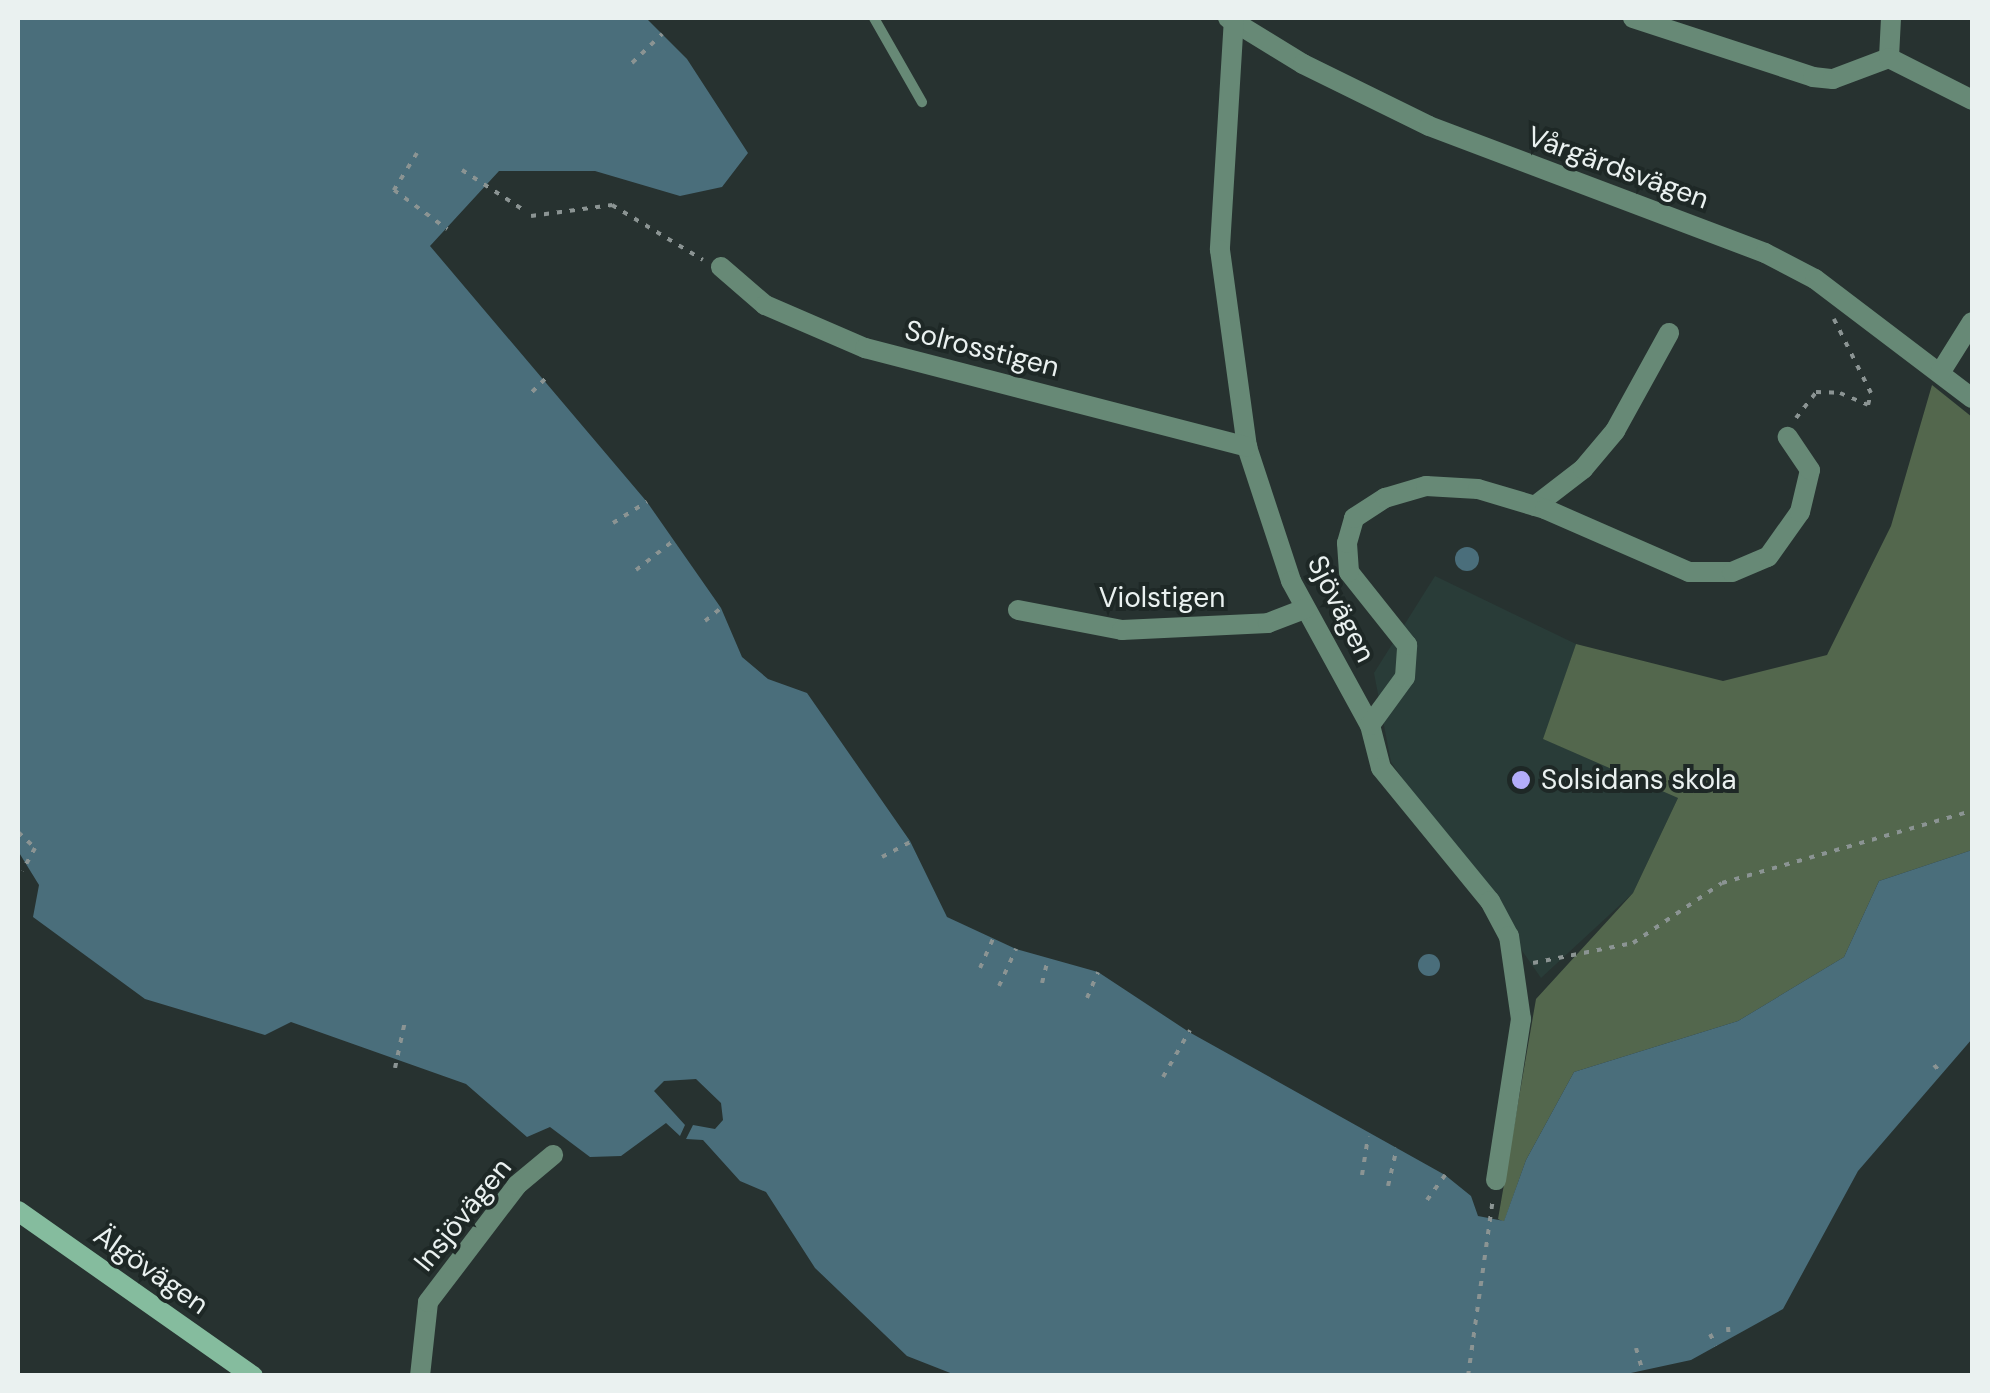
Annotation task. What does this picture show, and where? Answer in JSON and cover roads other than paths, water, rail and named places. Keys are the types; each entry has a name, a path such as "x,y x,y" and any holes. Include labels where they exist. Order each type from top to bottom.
{"street":[{"name":"Vårgärdsvägen","path":"1232,18 1303,64 1429,126 1765,252 1815,279 1972,398"},
{"name":"Sjövägen","path":"1232,18 1220,250 1248,447 1305,608 1370,724 1380,768 1490,901 1517,966 1520,1019 1496,1180"},
{"path":"1634,18 1813,77 1834,79 1890,58 1972,100"},
{"path":"1890,58 1891,18"},
{"name":"Solrosstigen","path":"721,267 765,305 865,348 1248,447"},
{"path":"1940,374 1972,322"},
{"path":"1536,506 1582,469 1615,431 1669,333"},
{"path":"1370,724 1404,677 1408,645 1349,572 1347,543 1354,518 1385,498 1426,486 1478,490 1536,506 1689,572 1732,572 1768,557 1805,502 1810,470 1788,436"},
{"name":"Violstigen","path":"1018,610 1122,630 1268,623 1305,608"},
{"name":"Insjövägen","path":"420,1376 428,1302 505,1198 553,1155"},
{"name":"Älgövägen","path":"18,1211 253,1376"}],"lane":[{"path":"874,18 922,102"}],"water":[{"path":"18,18 646,18 687,59 748,153 722,187 680,196 595,171 499,171 430,246 647,502 721,608 742,657 768,679 807,693 910,841 947,917 1016,949 1098,972 1189,1032 1445,1175 1471,1196 1478,1216 1504,1221 1526,1160 1574,1072 1738,1021 1844,957 1879,881 1972,850 1972,1039 1858,1171 1783,1309 1691,1360 1617,1376 958,1376 907,1356 815,1268 766,1192 740,1181 703,1140 686,1139 693,1125 715,1129 723,1120 721,1103 696,1079 664,1081 654,1091 685,1125 680,1136 666,1123 621,1156 590,1157 550,1127 527,1137 466,1084 291,1022 265,1035 145,999 33,917 39,885 18,851"},
{"path":"1467,547 1479,559 1467,571 1455,559"},
{"path":"1429,954 1437,957 1437,973 1429,976 1421,973 1418,965 1421,957"}],"place":[{"name":"Solsidans skola","path":"1521,780"}]}
